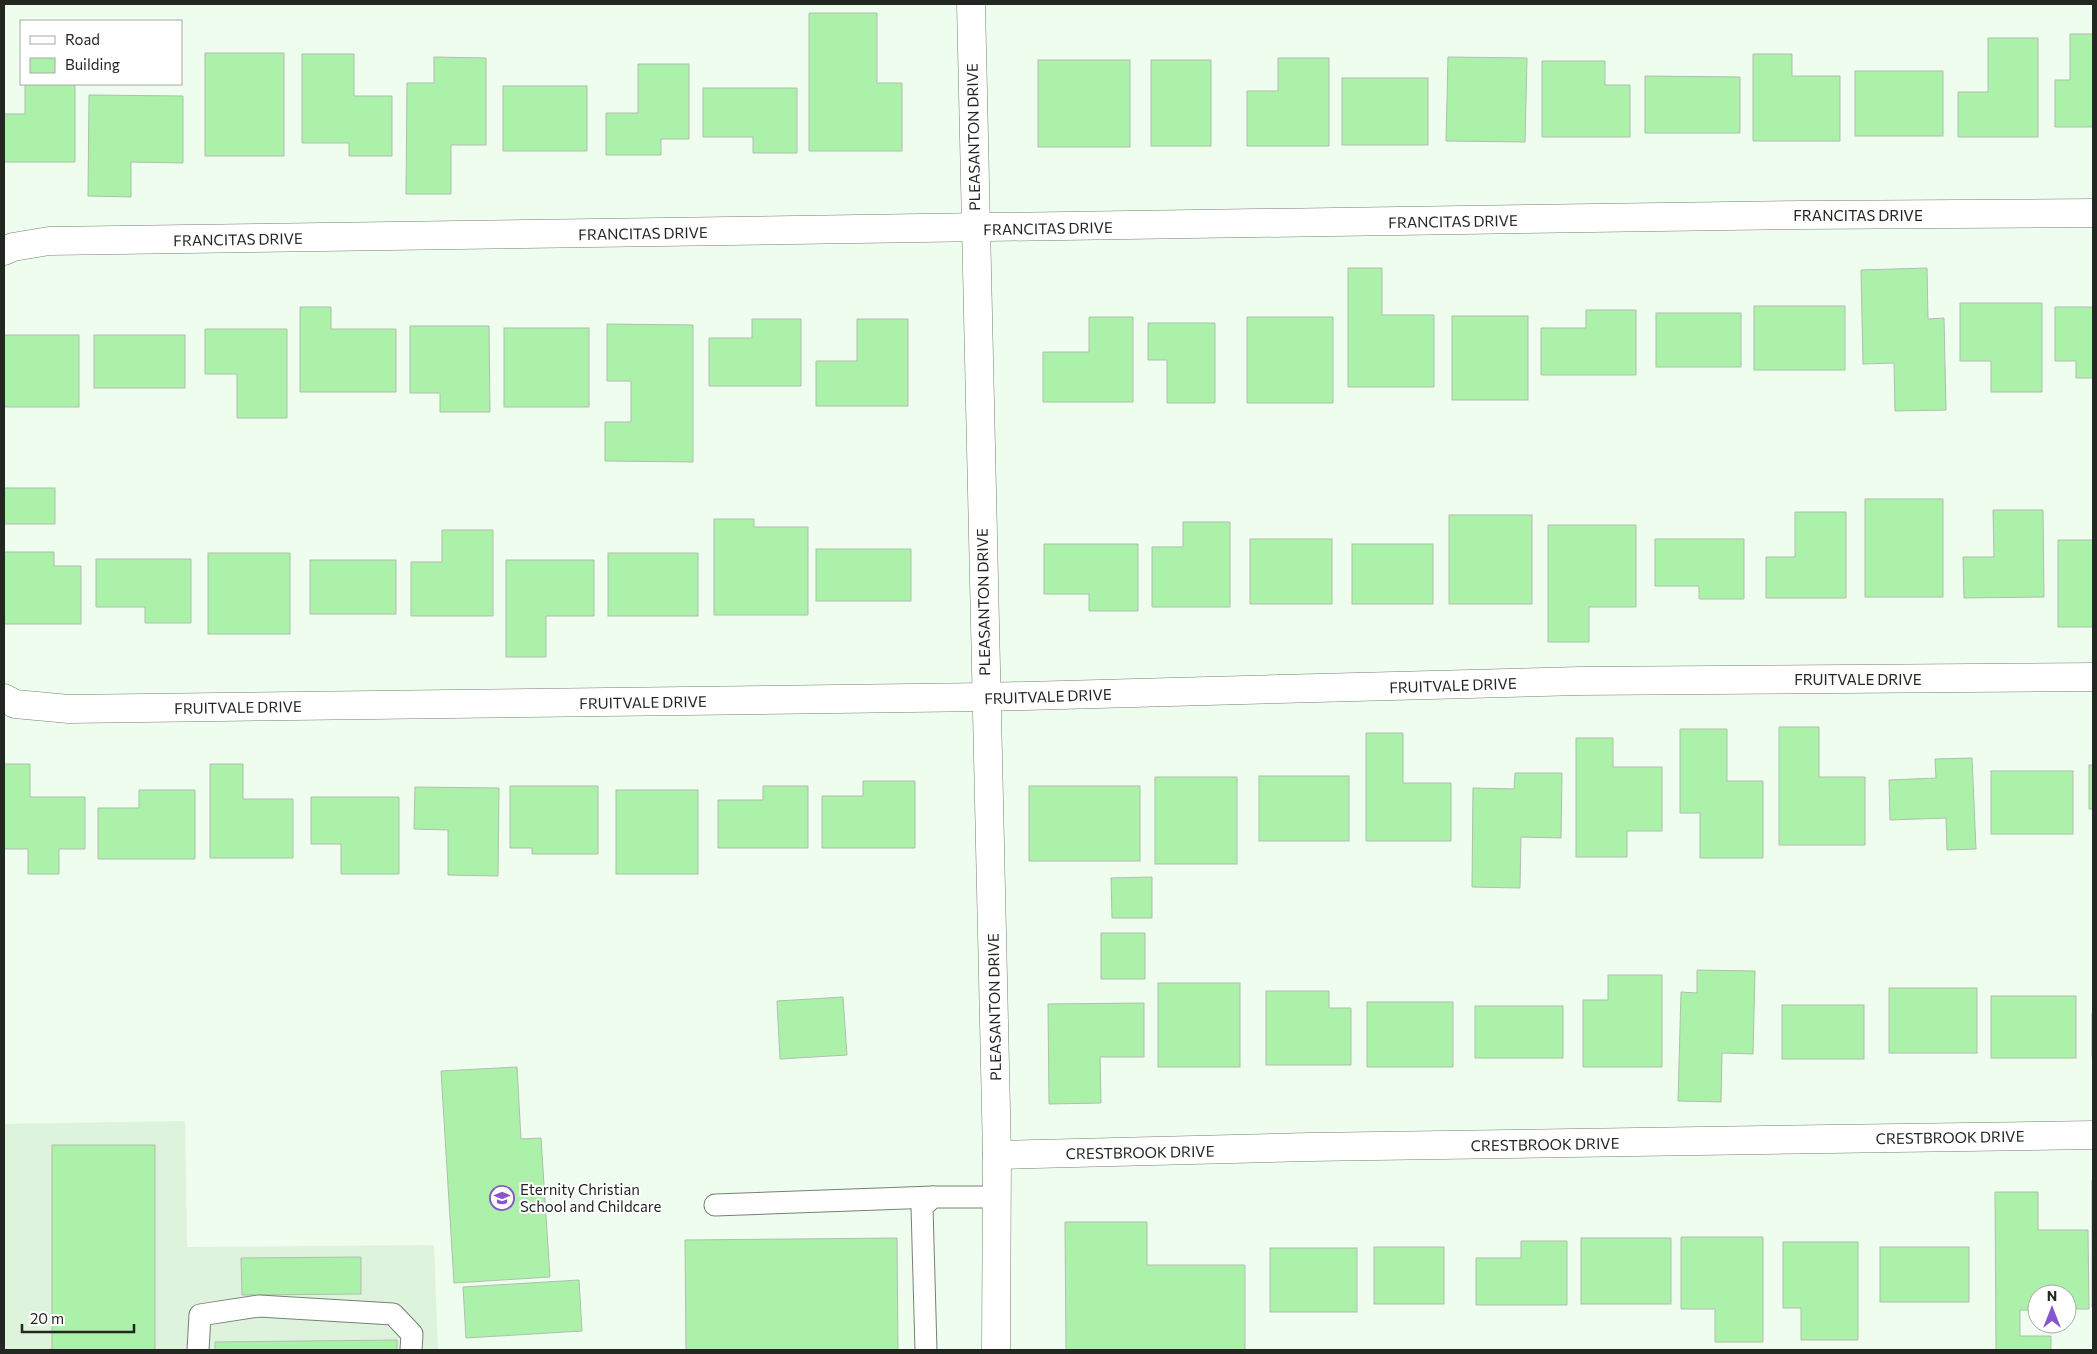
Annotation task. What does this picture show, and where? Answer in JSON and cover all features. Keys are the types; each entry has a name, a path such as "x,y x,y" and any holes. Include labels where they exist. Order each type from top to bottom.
{"street":[{"name":"PLEASANTON DRIVE","path":"971,4 998,1155 996,1350"},
{"name":"FRANCITAS DRIVE","path":"4,251 13,247 49,242 1781,216 2093,214"},
{"name":"FRUITVALE DRIVE","path":"4,698 15,704 69,709 986,698 1580,681 2093,677"},
{"name":"CRESTBROOK DRIVE","path":"998,1155 1318,1147 2093,1135"}],"lane":[{"path":"926,1350 922,1207 933,1197"},
{"path":"715,1205 933,1197 997,1197"},
{"path":"198,1350 200,1316 259,1306 393,1314 412,1334 411,1350"}],"shaded area":[{"path":"185,1121 187,1247 434,1245 438,1350 4,1350 4,1124"}],"building":[{"path":"809,13 877,13 877,83 902,83 902,151 809,151"},
{"path":"2070,34 2093,34 2093,127 2055,127 2055,80 2070,80"},
{"path":"1988,38 2038,38 2038,137 1958,137 1958,92 1988,92"},
{"path":"205,53 284,53 284,156 205,156"},
{"path":"302,54 354,54 354,96 392,96 392,156 349,156 349,143 302,143"},
{"path":"1753,54 1792,54 1792,76 1840,76 1840,141 1753,141"},
{"path":"434,57 486,58 486,145 451,145 451,194 406,194 407,83 434,83"},
{"path":"1448,57 1527,58 1525,142 1446,141"},
{"path":"1278,58 1329,58 1329,146 1247,146 1247,91 1278,91"},
{"path":"1038,60 1130,60 1130,147 1038,147"},
{"path":"1151,60 1211,60 1211,146 1151,146"},
{"path":"1542,61 1605,61 1605,85 1630,85 1630,137 1542,137"},
{"path":"638,64 689,64 689,139 661,139 661,155 606,155 606,113 638,113"},
{"path":"1855,71 1943,71 1943,136 1855,136"},
{"path":"1645,76 1740,77 1740,133 1645,133"},
{"path":"1342,78 1428,78 1428,145 1342,145"},
{"path":"25,85 75,85 75,162 4,162 4,114 25,114"},
{"path":"503,86 587,86 587,151 503,151"},
{"path":"703,88 797,88 797,153 753,153 753,137 703,137"},
{"path":"89,95 183,96 183,163 131,162 131,197 88,196"},
{"path":"1348,268 1382,268 1382,315 1434,315 1434,387 1348,387"},
{"path":"1927,268 1928,319 1944,318 1946,410 1895,411 1894,363 1863,364 1861,270"},
{"path":"1960,303 2042,303 2042,392 1991,392 1991,361 1960,361"},
{"path":"1754,306 1845,306 1845,370 1754,370"},
{"path":"300,307 331,307 331,329 396,329 396,392 300,392"},
{"path":"2055,307 2093,307 2093,378 2076,378 2076,361 2055,361"},
{"path":"1586,310 1636,310 1636,375 1541,375 1541,328 1586,328"},
{"path":"1656,313 1741,313 1741,367 1656,367"},
{"path":"1452,316 1528,316 1528,400 1452,400"},
{"path":"1089,317 1133,317 1133,402 1043,402 1043,352 1089,352"},
{"path":"1247,317 1333,317 1333,403 1247,403"},
{"path":"752,319 801,319 801,386 709,386 709,338 752,338"},
{"path":"857,319 908,319 908,406 816,406 816,361 857,361"},
{"path":"1148,323 1215,323 1215,403 1167,403 1167,360 1148,360"},
{"path":"607,324 693,325 693,462 605,461 605,422 631,422 631,381 607,381"},
{"path":"410,326 489,326 490,412 440,412 440,393 410,393"},
{"path":"504,328 589,328 589,407 504,407"},
{"path":"205,329 287,329 287,418 237,418 237,374 205,374"},
{"path":"4,335 79,335 79,407 4,407"},
{"path":"94,335 185,335 185,388 94,388"},
{"path":"4,488 55,488 55,524 4,524"},
{"path":"1865,499 1943,499 1943,597 1865,597"},
{"path":"1993,510 2043,510 2044,597 1964,598 1963,557 1994,557"},
{"path":"1795,512 1846,512 1846,598 1766,598 1766,557 1795,557"},
{"path":"1449,515 1532,515 1532,604 1449,604"},
{"path":"714,519 754,519 754,527 808,527 808,615 714,615"},
{"path":"1183,522 1230,522 1230,607 1152,607 1152,547 1183,547"},
{"path":"1548,525 1636,525 1636,607 1589,607 1589,642 1548,642"},
{"path":"442,530 493,530 493,616 411,616 411,562 442,562"},
{"path":"1250,539 1332,539 1332,604 1250,604"},
{"path":"1655,539 1744,539 1744,599 1699,599 1699,586 1655,586"},
{"path":"2058,540 2093,540 2093,627 2058,627"},
{"path":"1044,544 1138,544 1138,611 1089,611 1089,594 1044,594"},
{"path":"1352,544 1433,544 1433,604 1352,604"},
{"path":"816,549 911,549 911,601 816,601"},
{"path":"4,552 54,552 54,566 81,566 81,624 4,624"},
{"path":"208,553 290,553 290,634 208,634"},
{"path":"608,553 698,553 698,616 608,616"},
{"path":"96,559 191,559 191,623 145,623 145,607 96,607"},
{"path":"310,560 396,560 396,614 310,614"},
{"path":"506,560 594,560 594,616 546,616 546,657 506,657"},
{"path":"1779,727 1819,727 1819,777 1865,777 1865,845 1779,845"},
{"path":"1680,729 1727,729 1727,781 1763,781 1763,858 1700,858 1700,813 1680,813"},
{"path":"1366,733 1403,733 1403,783 1451,783 1451,841 1366,841"},
{"path":"1576,738 1613,738 1613,767 1662,767 1662,831 1627,831 1627,857 1576,857"},
{"path":"1972,758 1976,849 1947,850 1946,818 1890,820 1889,780 1936,778 1935,759"},
{"path":"4,764 30,764 30,797 85,797 85,849 59,849 59,874 28,874 28,849 4,849"},
{"path":"210,764 243,764 243,799 293,799 293,858 210,858"},
{"path":"2089,765 2093,765 2093,809 2089,809"},
{"path":"1991,771 2073,771 2073,834 1991,834"},
{"path":"1515,773 1562,773 1561,838 1521,837 1520,888 1472,887 1473,788 1514,789"},
{"path":"1259,776 1349,776 1349,841 1259,841"},
{"path":"1155,777 1237,777 1237,864 1155,864"},
{"path":"863,781 915,781 915,848 822,848 822,796 863,796"},
{"path":"510,786 598,786 598,854 532,854 532,848 510,848"},
{"path":"763,786 808,786 808,848 718,848 718,800 763,800"},
{"path":"1029,786 1140,786 1140,861 1029,861"},
{"path":"415,787 499,788 498,876 448,875 448,830 414,829"},
{"path":"139,790 195,790 195,859 98,859 98,808 139,808"},
{"path":"616,790 698,790 698,874 616,874"},
{"path":"311,797 399,797 399,874 341,874 341,844 311,844"},
{"path":"1152,877 1152,918 1112,918 1111,878"},
{"path":"1101,933 1145,933 1145,979 1101,979"},
{"path":"1697,970 1755,971 1753,1054 1722,1053 1721,1102 1678,1101 1681,992 1697,993"},
{"path":"1608,975 1662,975 1662,1067 1583,1067 1583,1000 1608,1000"},
{"path":"1158,983 1240,983 1240,1067 1158,1067"},
{"path":"1889,988 1977,988 1977,1053 1889,1053"},
{"path":"1266,991 1329,991 1329,1008 1351,1008 1351,1065 1266,1065"},
{"path":"1991,996 2076,996 2076,1058 1991,1058"},
{"path":"843,997 847,1055 780,1059 777,1001"},
{"path":"1367,1002 1453,1002 1453,1067 1367,1067"},
{"path":"1144,1003 1144,1057 1100,1057 1101,1103 1049,1104 1048,1004"},
{"path":"1782,1005 1864,1005 1864,1059 1782,1059"},
{"path":"1475,1006 1563,1006 1563,1058 1475,1058"},
{"path":"2093,1014 2093,1056 2092,1056"},
{"path":"517,1067 521,1139 541,1138 550,1277 454,1283 441,1071"},
{"path":"52,1145 155,1145 155,1350 52,1350"},
{"path":"2093,1180 2093,1307 2092,1307"},
{"path":"1995,1192 2038,1192 2038,1230 2088,1230 2089,1309 2077,1309 2077,1284 2027,1284 2027,1310 2020,1310 2020,1336 2051,1336 2051,1350 1996,1350"},
{"path":"1065,1222 1147,1222 1147,1265 1245,1265 1245,1350 1066,1350"},
{"path":"1681,1237 1763,1237 1763,1342 1715,1342 1715,1309 1681,1309"},
{"path":"897,1238 898,1350 686,1350 685,1240"},
{"path":"1581,1238 1671,1238 1671,1304 1581,1304"},
{"path":"1521,1241 1567,1241 1567,1305 1476,1305 1476,1258 1521,1258"},
{"path":"1783,1242 1858,1242 1858,1340 1801,1340 1801,1308 1783,1308"},
{"path":"1374,1247 1444,1247 1444,1304 1374,1304"},
{"path":"1880,1247 1969,1247 1969,1302 1880,1302"},
{"path":"1270,1248 1357,1248 1357,1312 1270,1312"},
{"path":"361,1257 361,1294 242,1295 241,1258"},
{"path":"579,1280 582,1331 466,1338 463,1287"},
{"path":"397,1340 397,1350 215,1350 215,1342"}],"place":[{"name":"Eternity Christian School and Childcare","path":"502,1198"}]}
